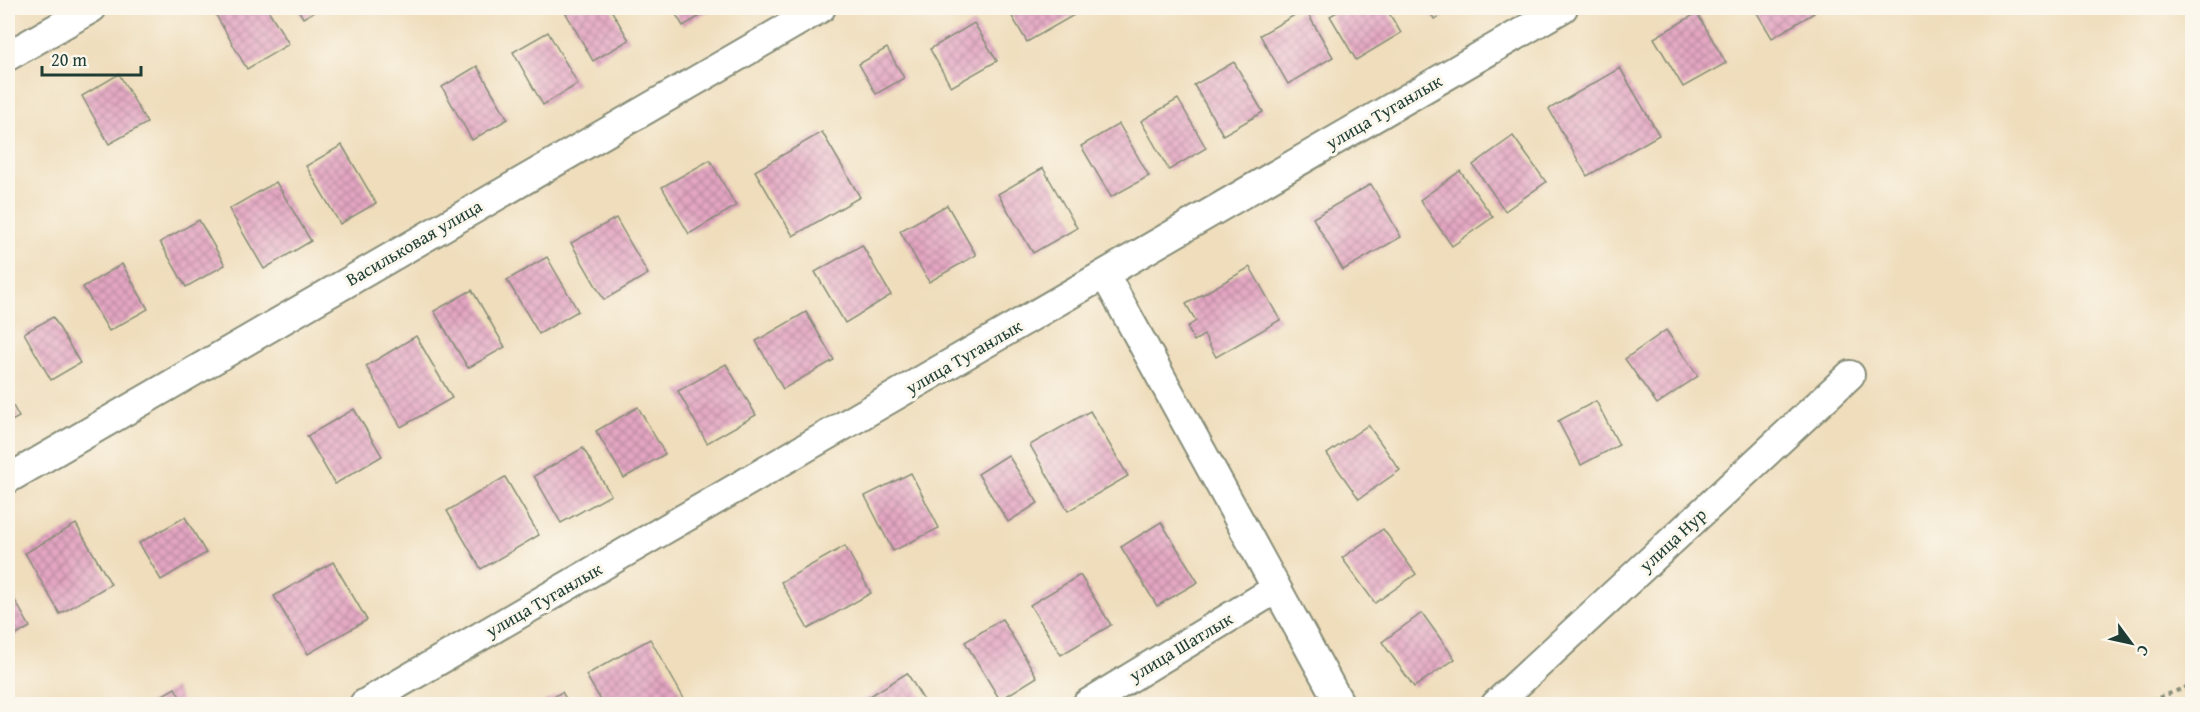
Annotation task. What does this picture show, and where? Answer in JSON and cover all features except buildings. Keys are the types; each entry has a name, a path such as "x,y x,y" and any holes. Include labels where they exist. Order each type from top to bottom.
{"street":[{"path":"8,56 92,8"},
{"name":"Васильковая улица","path":"8,479 821,8"},
{"name":"улица Туганлык","path":"364,705 1563,8"},
{"path":"1105,275 1340,705"},
{"name":"улица Нур","path":"1496,705 1850,375"},
{"name":"улица Шатлык","path":"1087,705 1276,589"}],"path":[{"path":"2142,705 2193,685"}]}
